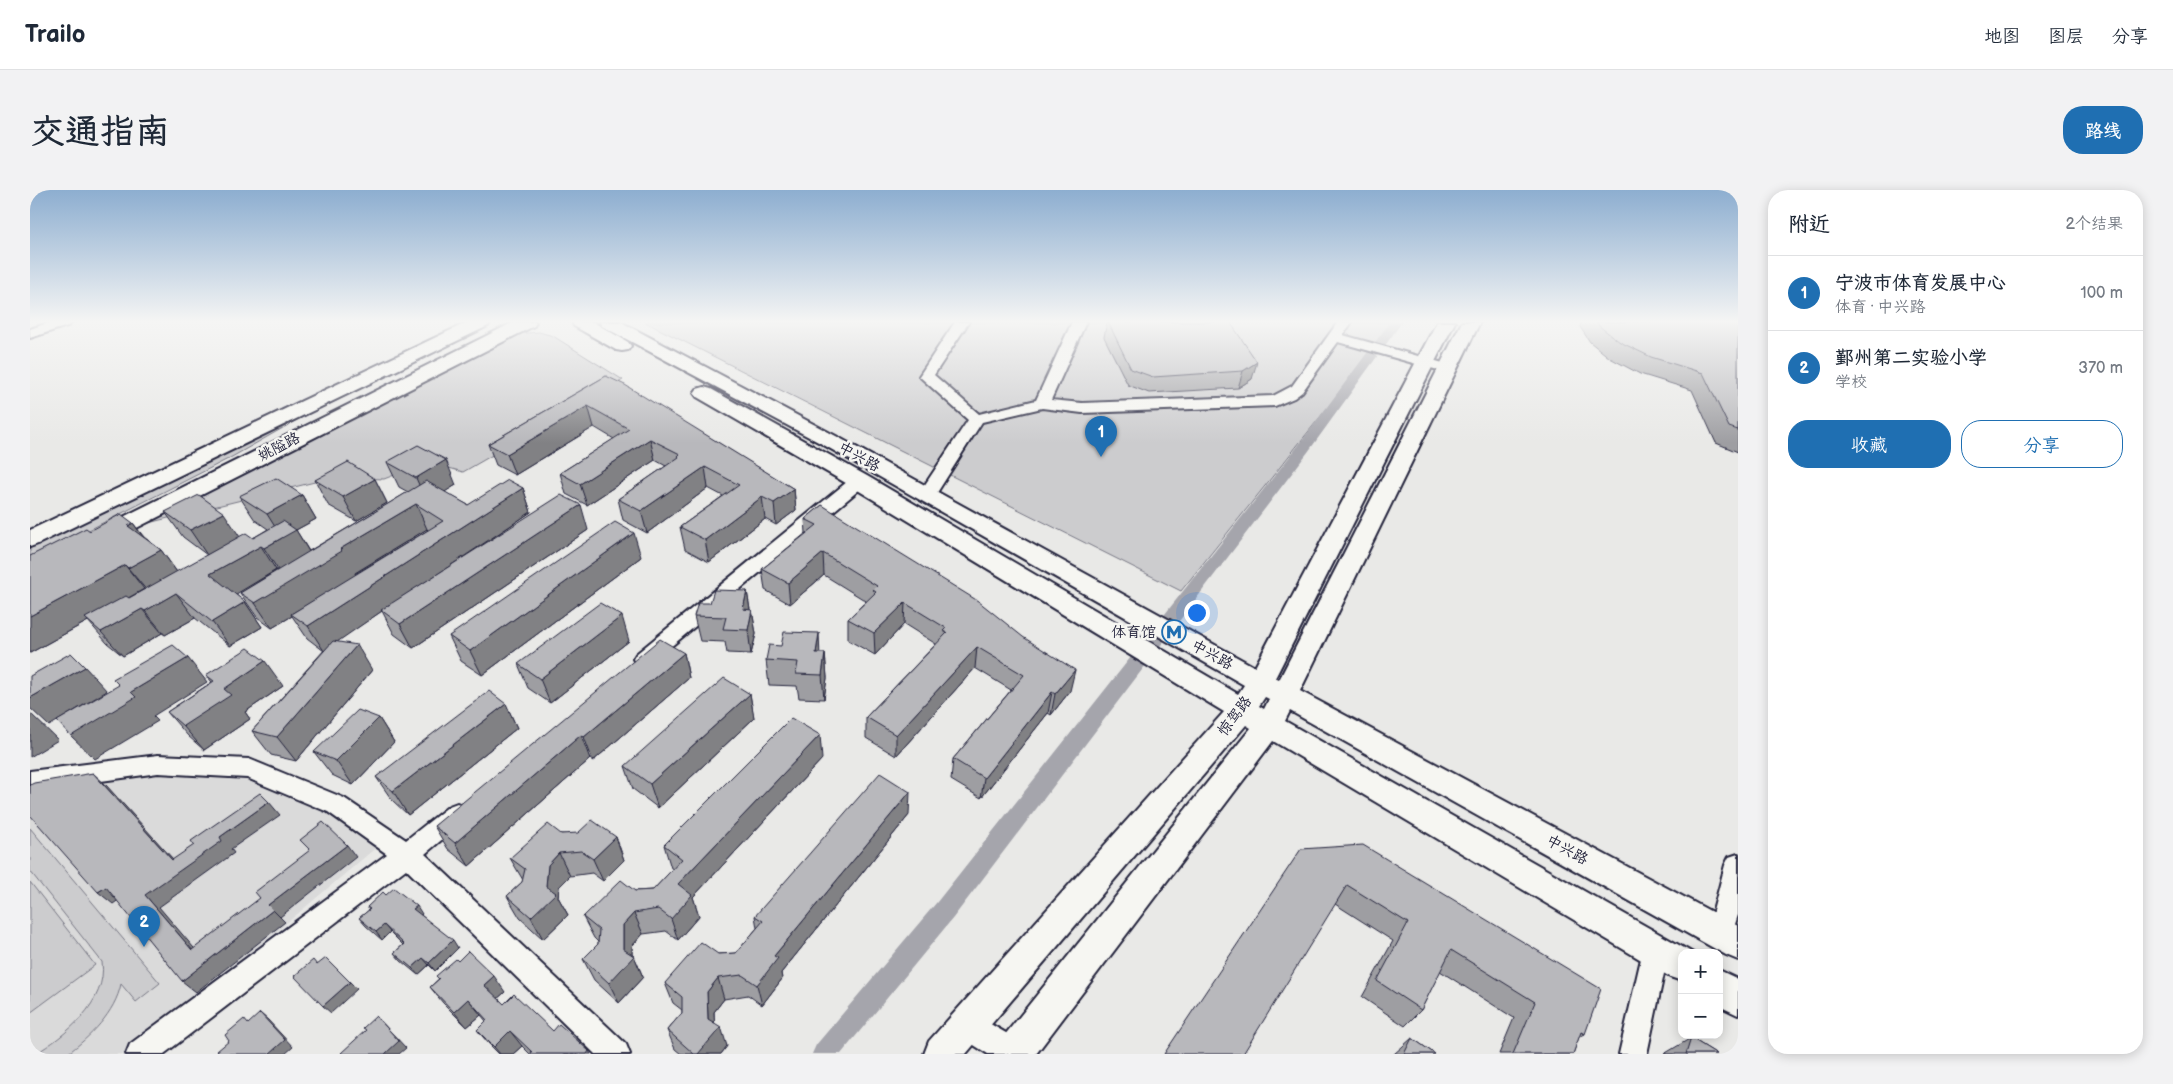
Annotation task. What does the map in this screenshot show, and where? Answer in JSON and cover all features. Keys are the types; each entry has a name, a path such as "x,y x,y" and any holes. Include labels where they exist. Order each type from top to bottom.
{"main road":[{"name":"姚隘路","path":"30,539 398,362"},
{"name":"姚隘路","path":"83,546 448,362"},
{"name":"中兴路","path":"651,362 860,481 1178,673 1678,963"},
{"name":"中兴路","path":"683,362 821,436 1197,647 1729,939"},
{"name":"惊驾路","path":"1014,1054 1269,726 1272,688 1427,362"},
{"name":"惊驾路","path":"942,1054 1243,710 1272,688 1449,362"},
{"path":"1723,989 1738,998"}],"street":[{"path":"935,362 926,376 976,419"},
{"path":"1042,403 1061,362"},
{"path":"927,496 976,419 1042,403 1082,408 1275,401 1297,389 1316,362"},
{"path":"1425,362 1438,366"},
{"path":"629,671 860,481"},
{"path":"30,782 158,764 249,769 336,806 406,854 616,1054"},
{"path":"140,1054 406,854 476,797"},
{"path":"1729,939 1738,865"},
{"path":"1633,1054 1656,950"},
{"path":"968,1025 1014,1054"}],"shaded area":[{"path":"461,362 595,362 623,380 463,472 428,462 384,479 335,477 144,524"},
{"path":"725,362 1364,362 1181,591"},
{"path":"327,403 230,458 30,560 30,545"},
{"path":"158,764 249,769 385,840 131,1054 30,1054 30,781"},
{"path":"30,828 160,983 136,1002 121,984 113,1005 100,1024 67,1054 35,1054 71,1028 91,1004 98,991 102,977 102,962 30,871"},
{"path":"30,882 95,965 30,1013"}],"building":[{"path":"1128,362 1257,362 1243,371 1153,377 1131,369"},
{"path":"1668,362 1738,362 1738,430 1729,427 1703,373"},
{"path":"606,376 625,385 794,489 774,503 762,497 705,540 680,527 739,485 705,467 641,511 618,499 679,457 680,454 650,439 580,484 560,473 629,429 588,406 507,454 488,444"},
{"path":"418,445 446,460 416,478 387,462"},
{"path":"348,462 375,479 343,497 315,480"},
{"path":"276,478 302,495 267,514 239,496"},
{"path":"508,480 523,488 308,626 291,614 443,521 416,504 255,603 240,593 426,481 468,505"},
{"path":"199,495 224,513 190,530 165,512"},
{"path":"561,495 581,505 400,624 381,610"},
{"path":"822,505 978,601 1023,637 1075,670 1055,694 1052,692 984,778 953,759 1024,675 977,647 896,735 866,717 947,633 943,631 946,628 905,603 874,633 848,619 876,592 873,590 877,586 823,553 788,583 762,569 817,525 805,519"},
{"path":"121,514 133,523 128,526 161,550 128,568 125,565 30,616 30,556 86,528 90,531"},
{"path":"283,521 296,530 264,548 261,546 210,574 245,602 212,622 176,593 145,611 142,609 101,632 85,618 126,596 129,598 246,533 253,538"},
{"path":"615,522 634,533 470,651 449,636"},
{"path":"714,590 747,591 743,609 752,610 748,630 723,629 726,617 694,616 698,603 710,603"},
{"path":"600,603 622,616 540,679 518,664"},
{"path":"784,632 819,633 816,653 825,653 822,675 796,674 798,662 766,660 769,645 781,646"},
{"path":"660,639 684,653 584,737 581,735 455,843 434,826"},
{"path":"333,641 357,645 277,737 252,731"},
{"path":"173,645 188,658 131,692 136,697 71,736 57,721 119,685 113,679"},
{"path":"248,648 265,661 224,689 231,695 183,726 167,712 214,681 206,675"},
{"path":"71,653 85,667 30,698 30,676"},
{"path":"724,678 750,694 650,784 625,766"},
{"path":"489,691 506,704 393,791 376,777"},
{"path":"358,710 379,718 336,761 314,752"},
{"path":"791,718 820,735 678,884 692,895 671,919 658,909 634,913 623,925 623,949 634,956 609,983 583,959 598,944 599,930 583,917 621,880 635,891 653,890 682,859 664,845"},
{"path":"93,773 172,860 194,845 191,841 260,793 269,802 220,837 222,841 145,895 192,950 260,898 255,892 310,850 300,840 323,822 347,845 268,905 273,910 182,981 106,887 98,892 30,815 30,785"},
{"path":"880,773 910,792 774,956 778,958 757,985 742,975 718,978 707,992 708,1019 721,1027 698,1054 694,1054 667,1030 682,1013 682,997 665,983 701,942 718,954 736,953 763,921 755,916"},
{"path":"592,820 616,837 593,859 581,851 559,853 548,865 546,886 556,893 531,917 507,896 522,882 525,869 510,858 548,824 561,834 578,833"},
{"path":"1363,845 1601,989 1585,1034 1581,1032 1573,1054 1513,1054 1535,1002 1451,950 1421,1010 1377,981 1408,923 1347,885 1243,1054 1164,1054 1301,849"},
{"path":"394,888 417,906 413,909 453,940 429,963 423,958 412,968 394,953 404,944 384,925 376,932 359,918 370,909 367,907 383,892 386,895"},
{"path":"468,951 494,976 484,985 504,1004 514,994 553,1031 559,1024 589,1051 587,1054 531,1054 532,1052 510,1031 494,1047 477,1030 487,1020 468,999 454,1012 430,987 439,979 436,976 456,959 458,961"},
{"path":"326,958 350,982 323,1006 294,976 313,960 317,965"},
{"path":"260,1013 285,1040 269,1054 220,1054 217,1051 229,1041 225,1035 244,1019 248,1024"},
{"path":"376,1016 399,1041 385,1054 342,1054 366,1030 363,1028"},
{"path":"1412,1038 1435,1054 1404,1054"},
{"path":"1691,1039 1693,1039 1717,1054 1686,1054"}],"waterway":[{"path":"825,1054 945,910 1303,449 1366,362"}],"place":[{"name":"宁波市体育发展中心","path":"1101,457"},
{"name":"体育馆","path":"1174,632"},
{"name":"鄞州第二实验小学","path":"144,947"}]}
